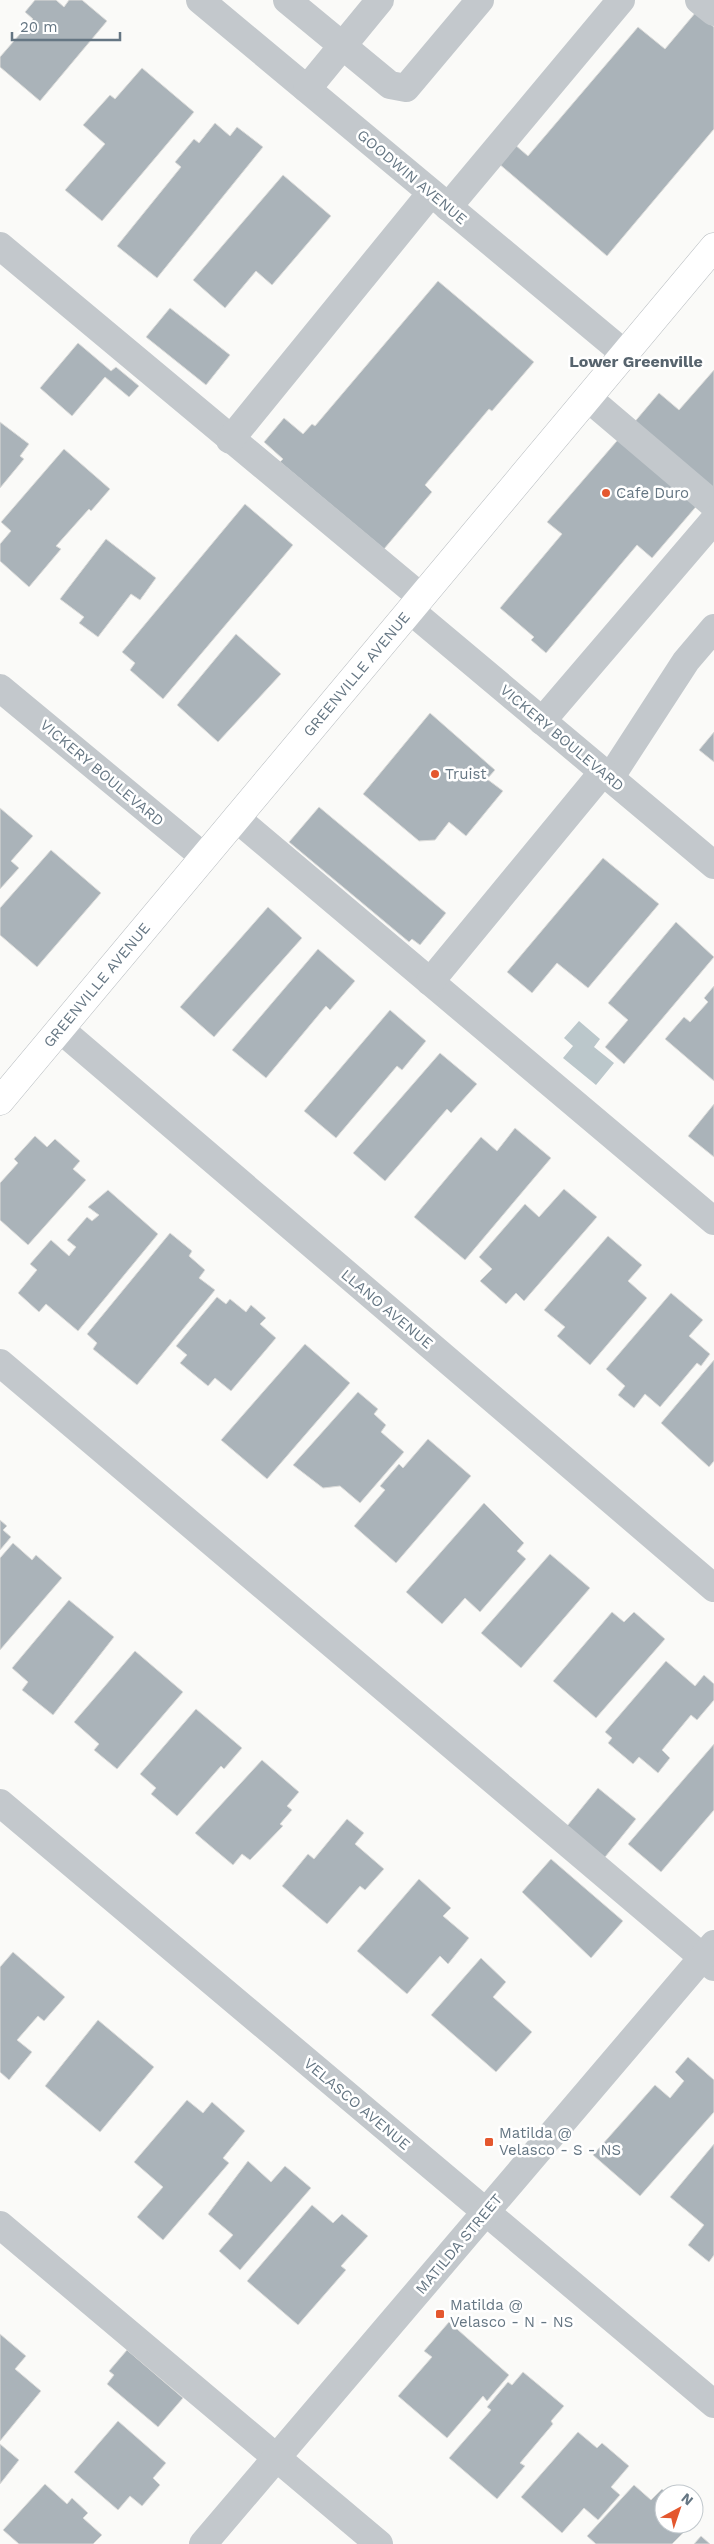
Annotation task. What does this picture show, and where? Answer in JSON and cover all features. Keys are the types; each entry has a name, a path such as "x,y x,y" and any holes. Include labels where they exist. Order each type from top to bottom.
{"main road":[{"name":"GREENVILLE AVENUE","path":"0,1101 714,247"}],"street":[{"name":"GOODWIN AVENUE","path":"200,0 625,354"},
{"path":"287,0 390,84 406,88 480,0"},
{"path":"306,89 380,0"},
{"path":"230,440 440,200 620,0"},
{"path":"700,0 714,12"},
{"name":"VICKERY BOULEVARD","path":"0,246 230,440 416,604 542,721 714,866"},
{"path":"588,398 714,505"},
{"path":"542,721 714,520"},
{"path":"430,982 606,775 686,661 714,628"},
{"name":"VICKERY BOULEVARD","path":"0,688 204,857"},
{"path":"236,818 714,1221"},
{"name":"LLANO AVENUE","path":"60,1029 714,1588"},
{"path":"0,1363 710,1956"},
{"name":"VELASCO AVENUE","path":"0,1803 714,2404"},
{"name":"MATILDA STREET","path":"203,2544 486,2212 710,1956"},
{"path":"0,2225 379,2544"}],"shaded area":[{"path":"579,1021 600,1039 594,1047 614,1063 596,1085 563,1058 573,1046 564,1038"}],"building":[{"path":"35,0 56,0 64,7 69,0 82,0 107,21 40,101 0,67 0,57 33,19 25,12"},
{"path":"696,12 714,27 714,129 607,256 491,157 507,138 528,156 638,27 665,49"},
{"path":"142,68 194,112 102,221 65,190 105,144 83,125 110,95 115,99"},
{"path":"215,123 230,136 237,127 263,147 157,278 117,246 181,167 175,162 194,139 199,143"},
{"path":"283,175 331,216 272,285 256,271 225,308 193,280"},
{"path":"438,281 534,362 492,411 489,409 425,485 432,492 384,549 280,462 283,459 264,442 284,418 303,434 312,424 315,426"},
{"path":"170,308 230,355 206,385 146,337"},
{"path":"78,343 111,371 116,367 139,386 129,397 105,377 72,416 40,388"},
{"path":"714,370 714,488 632,425 659,393 679,410"},
{"path":"0,422 29,444 20,456 24,459 0,488"},
{"path":"622,435 700,502 652,558 637,545 546,653 531,640 534,637 500,608 562,534 547,522"},
{"path":"64,449 110,489 56,546 61,549 29,587 0,561 0,544 11,531 1,522"},
{"path":"245,504 293,545 163,699 130,670 135,663 122,652"},
{"path":"106,539 156,578 140,600 131,594 98,637 79,623 84,617 60,599"},
{"path":"236,634 281,674 218,742 177,705"},
{"name":"Truist","path":"430,713 495,770 487,779 503,791 466,836 449,822 435,840 419,841 363,794"},
{"path":"714,732 714,762 699,750"},
{"path":"319,807 446,913 420,945 412,939 409,942 289,842"},
{"path":"0,808 33,836 11,861 19,868 0,889"},
{"path":"51,850 101,893 37,967 0,935 0,908"},
{"path":"603,858 659,904 588,988 557,963 532,993 507,972"},
{"path":"268,907 302,938 214,1037 180,1007"},
{"path":"676,922 714,957 624,1064 605,1047 628,1020 608,1003"},
{"path":"318,949 355,981 330,1010 326,1006 266,1078 232,1050"},
{"path":"714,986 714,1081 665,1039 684,1017 690,1022 708,1002 704,998"},
{"path":"390,1010 426,1041 402,1070 397,1066 336,1138 304,1111"},
{"path":"440,1053 477,1084 451,1113 447,1109 385,1181 353,1153"},
{"path":"714,1104 714,1157 688,1136"},
{"path":"515,1128 551,1158 465,1260 414,1217 481,1137 497,1151"},
{"path":"35,1136 47,1147 55,1139 80,1161 73,1169 86,1180 28,1245 0,1220 0,1183 18,1163 14,1159"},
{"path":"564,1189 597,1217 524,1301 516,1293 506,1304 480,1281 492,1269 479,1257 525,1204 539,1217"},
{"path":"108,1190 158,1234 78,1331 46,1304 39,1312 18,1293 37,1270 30,1264 51,1240 69,1256 76,1247 67,1240 87,1217 92,1221 99,1215 88,1207"},
{"path":"170,1233 192,1251 189,1256 205,1270 199,1278 215,1290 137,1385 93,1349 97,1343 87,1334"},
{"path":"608,1236 642,1265 628,1281 647,1298 590,1365 557,1336 565,1327 544,1310"},
{"path":"671,1293 703,1320 689,1336 710,1354 701,1366 697,1363 660,1407 645,1394 634,1408 618,1395 625,1386 606,1369"},
{"path":"217,1297 226,1304 230,1299 246,1312 251,1305 266,1318 260,1324 276,1338 231,1391 215,1378 208,1386 180,1363 187,1355 176,1346"},
{"path":"305,1344 350,1383 267,1479 221,1440"},
{"path":"714,1360 714,1461 709,1467 661,1423"},
{"path":"358,1392 378,1409 374,1414 386,1425 381,1432 404,1452 360,1503 340,1486 323,1488 293,1465"},
{"path":"428,1439 471,1476 396,1563 354,1526 385,1490 380,1486 399,1464 403,1468"},
{"path":"484,1503 524,1543 517,1551 526,1559 480,1612 465,1598 442,1624 406,1592"},
{"path":"0,1520 7,1526 3,1530 11,1537 0,1550"},
{"path":"13,1543 32,1560 36,1555 62,1578 0,1650 0,1558"},
{"path":"550,1554 590,1588 521,1668 481,1633"},
{"path":"69,1600 114,1637 53,1715 22,1690 28,1682 12,1668"},
{"path":"612,1612 624,1622 634,1612 665,1639 596,1718 553,1681"},
{"path":"135,1651 183,1692 117,1769 94,1750 99,1744 74,1722"},
{"path":"666,1661 695,1686 704,1675 714,1684 714,1700 697,1720 691,1715 662,1750 670,1758 658,1773 639,1757 633,1764 608,1743 612,1738 605,1732"},
{"path":"196,1709 242,1748 224,1769 221,1766 177,1816 151,1794 156,1788 140,1774"},
{"path":"714,1744 714,1810 661,1872 628,1844"},
{"path":"262,1760 299,1792 287,1806 292,1810 280,1824 283,1826 250,1860 242,1854 233,1865 195,1833"},
{"path":"598,1788 636,1819 601,1862 563,1831"},
{"path":"347,1819 364,1833 355,1844 384,1869 365,1890 360,1886 327,1924 282,1886 308,1854 314,1859"},
{"path":"551,1859 623,1921 591,1958 522,1892"},
{"path":"419,1879 451,1908 443,1916 469,1938 448,1964 440,1956 407,1994 357,1951"},
{"path":"13,1952 65,1997 44,2021 38,2016 17,2040 32,2052 9,2080 0,2072 0,1967"},
{"path":"481,1958 506,1982 493,1997 532,2032 496,2072 431,2015"},
{"path":"98,2020 154,2067 100,2132 45,2086"},
{"path":"688,2057 714,2080 714,2112 640,2196 593,2155 655,2085 670,2098 684,2081 675,2072"},
{"path":"187,2100 203,2113 212,2102 245,2131 223,2158 229,2163 163,2240 137,2217 163,2187 134,2162"},
{"path":"714,2144 714,2255 709,2262 688,2245 704,2225 670,2197"},
{"path":"248,2161 271,2182 285,2166 311,2188 240,2270 219,2251 233,2235 208,2214"},
{"path":"312,2205 333,2223 342,2214 368,2236 341,2266 346,2270 298,2325 247,2281"},
{"path":"449,2322 509,2375 487,2401 483,2396 447,2438 398,2396 432,2357 424,2351"},
{"path":"0,2334 26,2356 15,2369 41,2391 0,2441"},
{"path":"127,2350 183,2398 158,2427 107,2384 114,2375 109,2371"},
{"path":"523,2372 564,2406 551,2421 553,2424 520,2463 525,2466 497,2499 449,2458 491,2410 487,2407 508,2382 512,2385"},
{"path":"118,2421 166,2463 153,2478 160,2485 142,2506 130,2496 118,2510 74,2472"},
{"path":"578,2432 597,2448 602,2443 629,2466 611,2487 620,2495 598,2520 584,2508 562,2533 521,2497"},
{"path":"0,2444 19,2460 0,2484"},
{"path":"45,2484 67,2504 72,2498 88,2513 83,2518 102,2535 93,2544 19,2544 3,2530"},
{"path":"634,2485 651,2500 654,2497 654,2534 682,2534 672,2544 596,2544 587,2536"},
{"path":"701,2536 710,2544 694,2544"}],"place":[{"name":"Cafe Duro","path":"606,493"},
{"name":"Truist","path":"435,774"},
{"name":"Matilda @ Velasco - S - NS","path":"489,2142"},
{"name":"Matilda @ Velasco - N - NS","path":"440,2314"}],"district":[{"name":"Lower Greenville","path":"636,361"}]}
